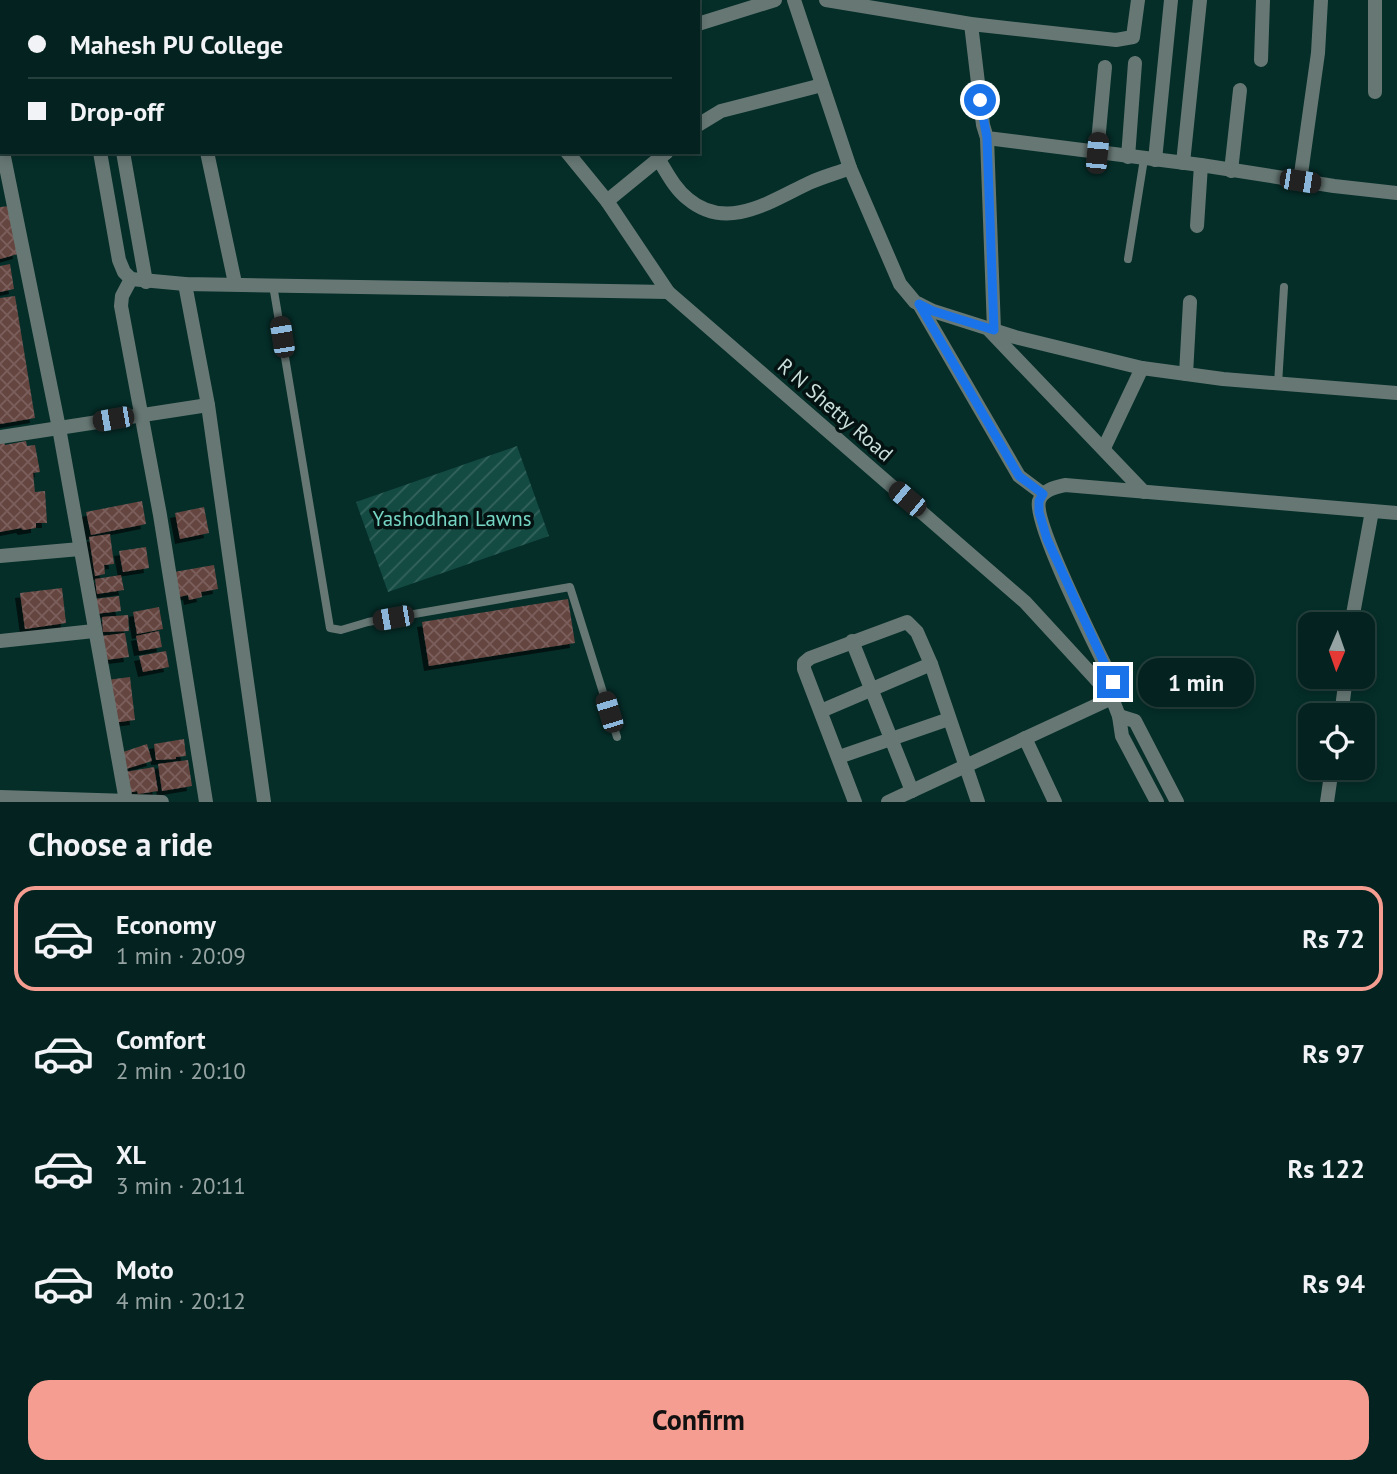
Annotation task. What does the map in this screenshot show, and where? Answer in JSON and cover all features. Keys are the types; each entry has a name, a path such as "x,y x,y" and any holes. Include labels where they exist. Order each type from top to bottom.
{"street":[{"path":"700,22 775,0"},
{"path":"794,0 850,167 900,285 919,304 1019,476 1043,494"},
{"path":"826,0 971,24 1116,40 1133,37 1138,0"},
{"path":"1149,159 1171,0"},
{"path":"1182,163 1200,0"},
{"path":"1261,60 1263,0"},
{"path":"1300,181 1318,53 1321,0"},
{"path":"1375,0 1375,92"},
{"path":"971,24 987,138 991,329 1144,492"},
{"path":"1128,157 1135,63"},
{"path":"1097,153 1105,67"},
{"path":"700,124 721,111 822,85"},
{"path":"1231,171 1240,90"},
{"path":"987,138 1397,193"},
{"path":"3,154 59,428 126,801"},
{"path":"100,154 119,260 124,272 131,279 185,284 668,292"},
{"path":"122,154 146,282"},
{"path":"207,154 235,283"},
{"name":"R N Shetty Road","path":"569,154 607,201 668,292 1025,602 1112,698 1119,716 1122,736 1157,802"},
{"path":"607,201 663,156 687,199 705,211 728,215 750,212 813,181 850,167"},
{"path":"1197,226 1200,165"},
{"path":"131,279 122,296 121,306 160,515 206,802"},
{"path":"185,284 208,405 264,802"},
{"path":"1186,374 1190,302"},
{"path":"919,304 991,329 1142,368 1278,384 1397,393"},
{"path":"1104,448 1142,368"},
{"path":"0,437 208,405"},
{"path":"887,802 1112,698 1113,682 1047,539 1039,512 1039,501 1043,494 1054,487 1065,485 1397,513"},
{"path":"1353,612 1372,511"},
{"path":"0,556 80,549"},
{"path":"855,802 804,663 852,641 907,622 917,632 931,664 978,802"},
{"path":"0,641 94,631"},
{"path":"852,641 912,791"},
{"path":"821,711 931,664"},
{"name":"R N Shetty Road","path":"1119,716 1135,721 1177,802"},
{"path":"839,757 949,719"},
{"path":"1025,738 1055,802"},
{"path":"1327,802 1330,780"},
{"path":"0,797 162,802"}],"lane":[{"path":"1128,259 1149,159"},
{"path":"273,285 330,628 341,630 368,622 570,587 617,737"},
{"path":"1278,384 1284,288"}],"green space":[{"name":"Yashodhan Lawns","path":"517,446 549,536 388,592 356,502"}],"building":[{"path":"11,206 18,254 0,259 0,207"},
{"path":"10,264 14,289 0,292 0,266"},
{"path":"15,296 35,418 0,424 0,298"},
{"path":"26,441 27,446 35,445 40,472 33,473 35,492 45,491 47,523 36,523 36,528 0,532 0,443 4,442 5,445"},
{"path":"142,501 146,524 91,535 86,512"},
{"path":"204,507 209,533 180,539 175,513"},
{"path":"110,534 114,564 104,565 105,574 95,576 89,537"},
{"path":"146,547 149,568 123,572 119,551"},
{"path":"214,565 218,589 201,592 202,597 189,600 188,595 179,597 174,572"},
{"path":"121,575 124,590 97,594 95,579"},
{"path":"62,588 66,623 25,629 20,593"},
{"path":"119,596 121,611 95,614 94,599"},
{"path":"568,599 575,643 429,666 422,622"},
{"path":"159,607 163,629 137,634 133,612"},
{"path":"128,615 129,631 103,632 102,617"},
{"path":"159,631 162,647 139,651 136,636"},
{"path":"125,633 129,657 105,660 102,636"},
{"path":"166,651 169,667 143,672 139,656"},
{"path":"130,677 135,720 112,723 107,680"},
{"path":"184,739 186,756 156,760 154,744"},
{"path":"147,744 152,761 126,769 120,753"},
{"path":"188,760 192,786 162,791 158,764"},
{"path":"154,767 158,791 128,793 125,772"}],"route":[{"path":"980,100 987,138 994,330 919,304 1019,476 1043,494 1039,501 1039,512 1047,539 1113,682"}]}
